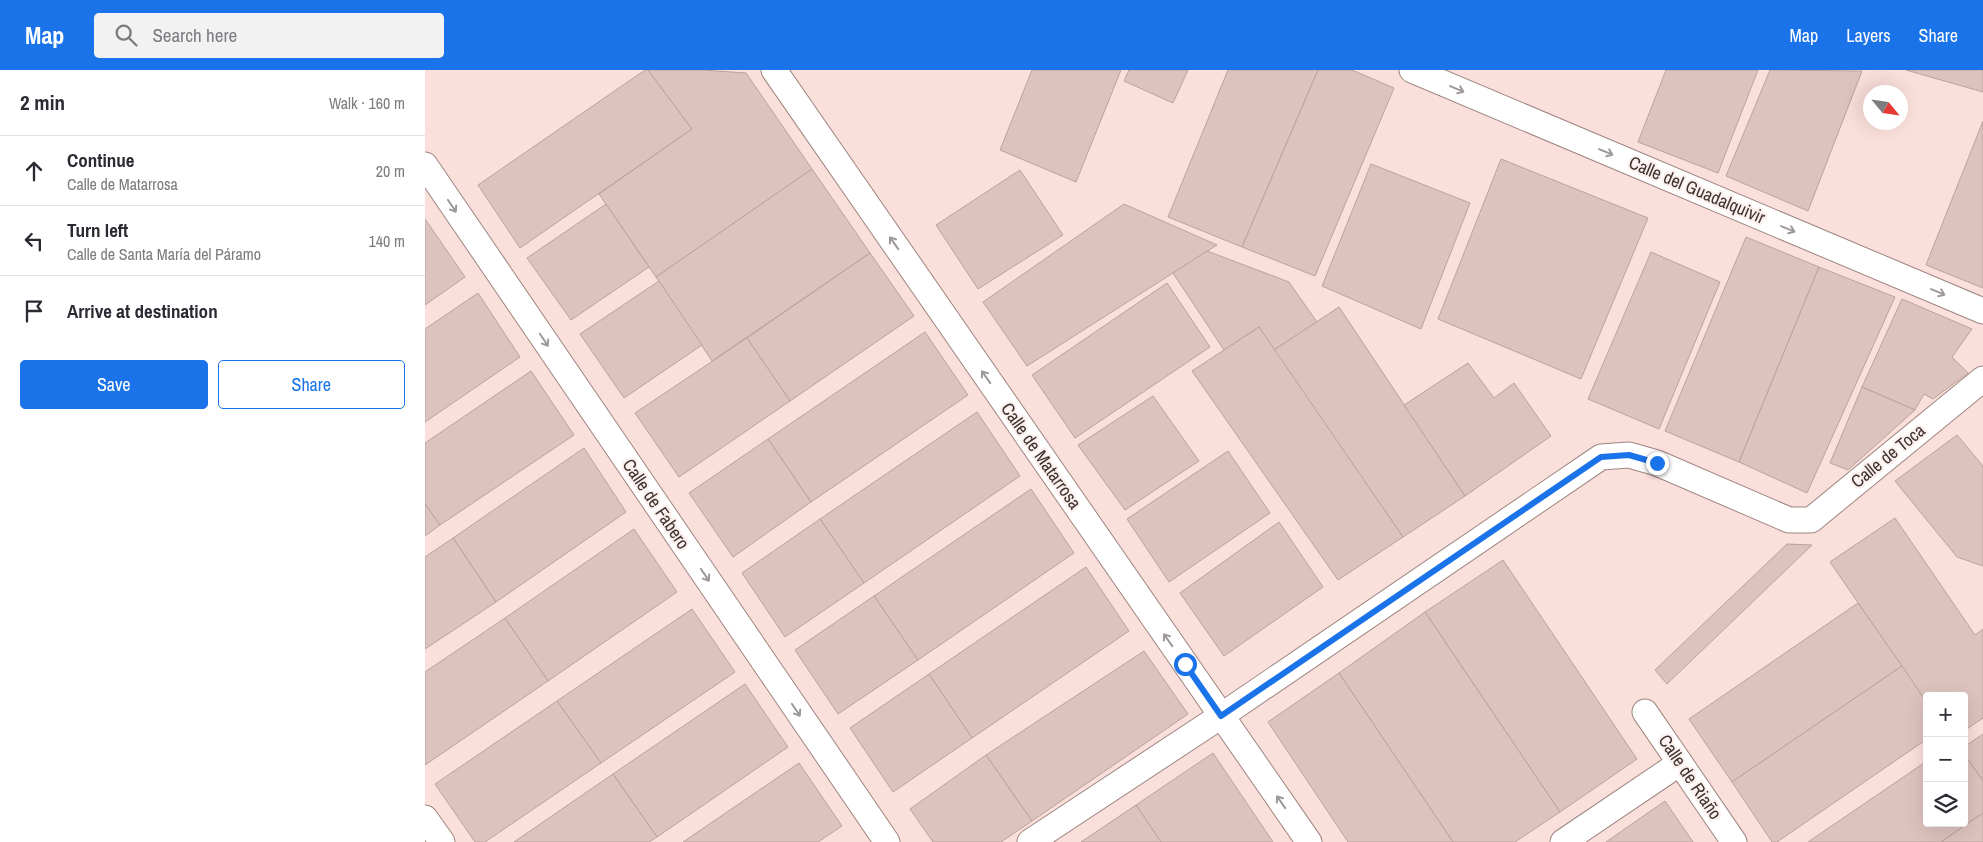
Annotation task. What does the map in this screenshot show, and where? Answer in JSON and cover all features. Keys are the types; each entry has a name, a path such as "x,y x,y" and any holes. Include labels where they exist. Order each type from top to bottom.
{"street":[{"name":"Calle de Matarrosa","path":"774,70 1309,842"},
{"name":"Calle del Guadalquivir","path":"1412,70 1983,311"},
{"name":"Calle de Fabero","path":"425,166 887,842"},
{"name":"Calle de Toca","path":"1221,716 1601,457 1629,455 1657,463 1789,520 1811,520 1983,379"},
{"name":"Calle de Riaño","path":"1645,712 1734,842"},
{"path":"1030,842 1221,716"},
{"path":"1563,842 1680,763"},
{"path":"425,818 442,842"}],"building":[{"path":"645,70 648,70 692,129 520,248 478,185"},
{"path":"648,70 703,70 746,73 812,169 656,277 599,194 692,129"},
{"path":"1032,70 1121,70 1076,182 1000,150"},
{"path":"1129,70 1188,70 1173,103 1124,81"},
{"path":"1228,70 1318,70 1242,247 1168,217"},
{"path":"1318,70 1352,70 1394,88 1315,276 1242,247"},
{"path":"1666,70 1758,70 1718,173 1638,142"},
{"path":"1770,70 1862,71 1808,211 1726,176"},
{"path":"1906,70 1983,70 1983,92"},
{"path":"1983,121 1983,288 1926,265"},
{"path":"1501,159 1648,218 1581,379 1438,319"},
{"path":"1371,164 1470,203 1421,329 1322,286"},
{"path":"812,169 870,253 712,361 656,277"},
{"path":"1020,170 1063,235 978,289 936,225"},
{"path":"606,204 649,267 571,320 527,258"},
{"path":"1124,204 1217,245 1027,366 983,302"},
{"path":"425,219 465,277 425,305"},
{"path":"1746,237 1819,267 1739,462 1665,431"},
{"path":"1207,251 1289,282 1317,322 1274,350 1259,327 1224,350 1173,273"},
{"path":"1651,252 1720,282 1659,429 1588,399"},
{"path":"870,253 914,316 790,401 747,338"},
{"path":"1819,267 1895,297 1807,493 1739,462"},
{"path":"659,281 702,345 624,398 580,334"},
{"path":"1167,283 1210,347 1075,438 1032,375"},
{"path":"478,293 520,357 425,422 425,329"},
{"path":"1902,299 1972,329 1952,357 1968,373 1933,399 1924,394 1915,410 1862,387"},
{"path":"1339,307 1465,496 1403,537 1274,350"},
{"path":"1259,327 1403,537 1338,580 1192,371"},
{"path":"925,332 968,395 811,502 768,439"},
{"path":"747,338 790,401 679,477 635,413"},
{"path":"1468,363 1494,398 1514,383 1551,436 1465,496 1404,405"},
{"path":"531,371 574,435 440,525 425,504 425,443"},
{"path":"1862,387 1915,410 1848,470 1830,463"},
{"path":"1153,396 1199,461 1125,510 1078,445"},
{"path":"977,412 1020,476 864,583 820,519"},
{"path":"1957,435 1983,466 1983,566 1957,557 1895,481"},
{"path":"768,439 811,502 733,557 689,493"},
{"path":"584,448 626,512 496,602 453,538"},
{"path":"1228,451 1270,513 1169,582 1127,519"},
{"path":"1031,489 1074,553 918,660 874,596"},
{"path":"425,504 440,525 425,536"},
{"path":"1895,518 1975,635 1983,629 1983,718 1968,728 1968,692 1923,692 1923,697 1830,562"},
{"path":"820,519 864,583 785,637 742,573"},
{"path":"1279,522 1323,587 1224,656 1180,593"},
{"path":"634,529 677,592 548,681 505,618"},
{"path":"453,538 496,602 425,649 425,557"},
{"path":"1787,544 1812,545 1667,684 1655,670"},
{"path":"1503,560 1637,759 1560,812 1425,612"},
{"path":"1086,567 1129,631 972,738 929,674"},
{"path":"874,596 918,660 838,714 795,650"},
{"path":"1858,603 1902,666 1732,782 1689,719"},
{"path":"692,609 735,672 601,763 557,701"},
{"path":"1425,612 1560,812 1515,842 1453,842 1339,673"},
{"path":"505,618 548,681 425,765 425,672"},
{"path":"1144,651 1188,714 1032,821 986,755"},
{"path":"1902,666 1923,697 1923,742 1777,842 1772,842 1732,782"},
{"path":"1339,673 1453,842 1348,842 1268,722"},
{"path":"929,674 972,738 893,792 850,728"},
{"path":"745,684 788,747 657,837 613,774"},
{"path":"557,701 601,763 485,842 475,842 435,784"},
{"path":"1983,734 1983,781 1968,760 1968,744"},
{"path":"1213,753 1273,842 1161,842 1136,805"},
{"path":"986,755 1032,821 1001,842 933,842 910,809"},
{"path":"1968,760 1983,781 1983,813 1968,823"},
{"path":"799,763 842,826 818,842 683,842"},
{"path":"1923,764 1923,827 1963,827 1941,842 1808,842"},
{"path":"613,774 657,837 649,842 514,842"},
{"path":"1665,801 1693,842 1606,842"},
{"path":"1136,805 1161,842 1081,842"},
{"path":"1983,813 1983,842 1941,842 1963,827 1968,827 1968,823"}],"route":[{"path":"1185,664 1221,716 1601,457 1629,455 1657,463"}]}
